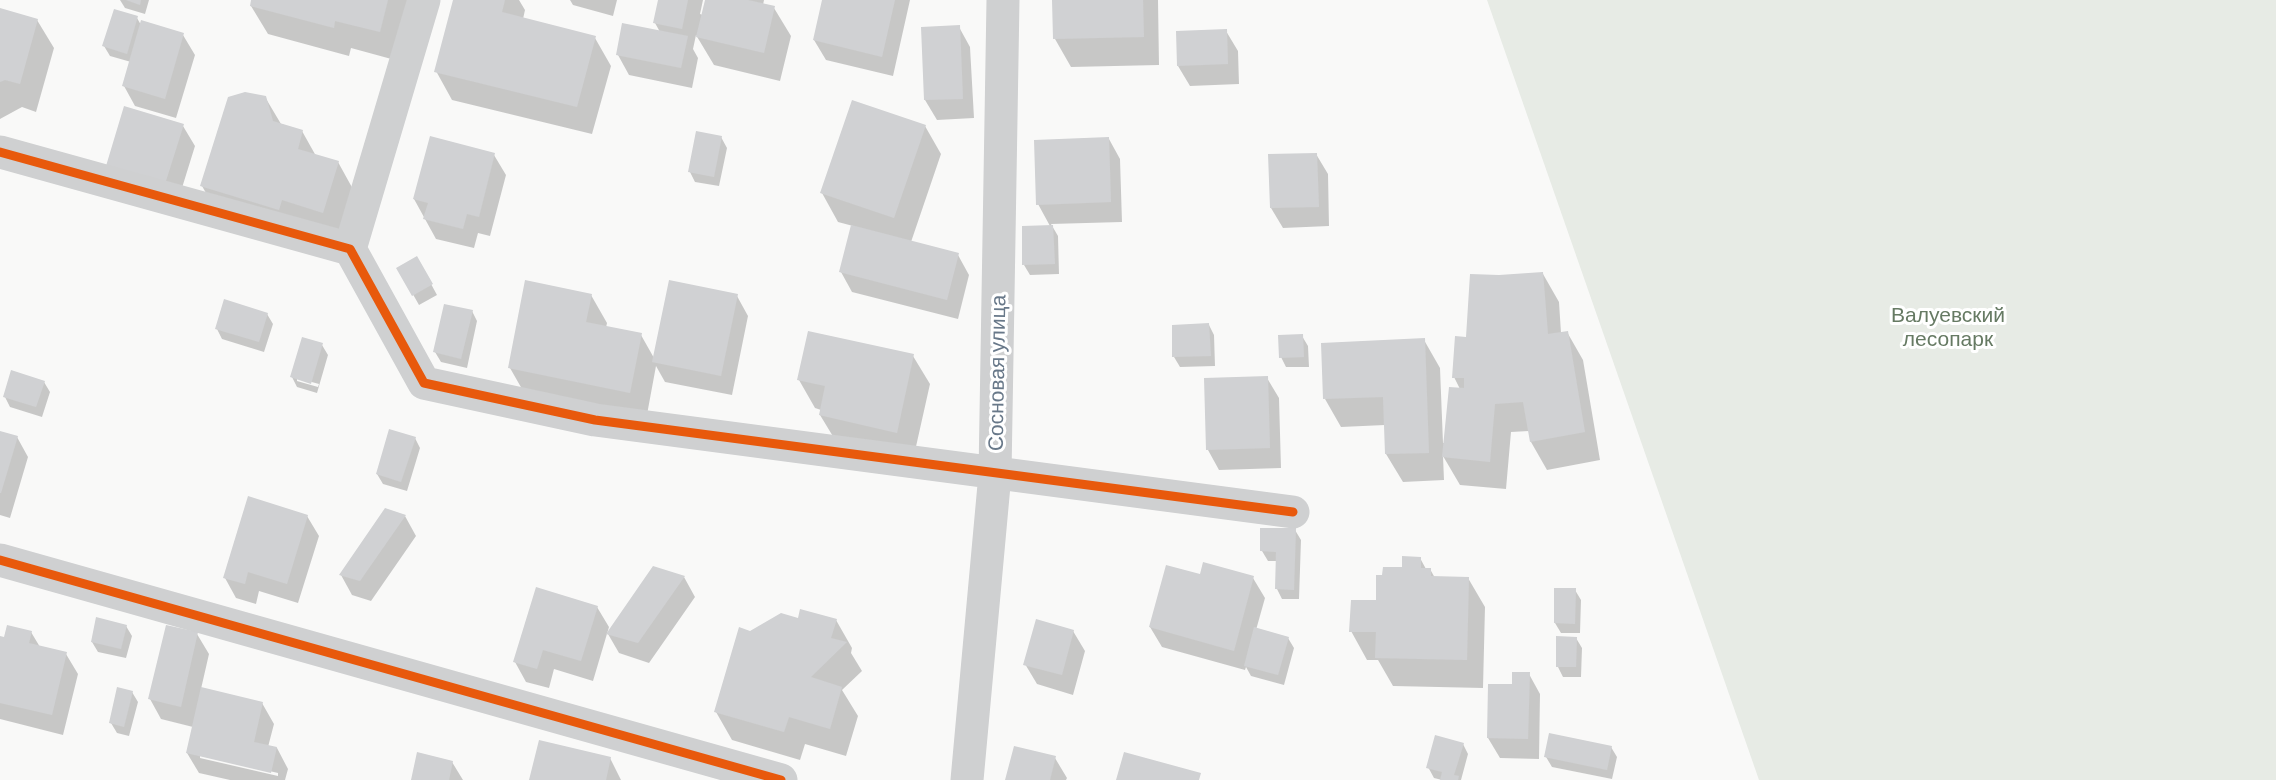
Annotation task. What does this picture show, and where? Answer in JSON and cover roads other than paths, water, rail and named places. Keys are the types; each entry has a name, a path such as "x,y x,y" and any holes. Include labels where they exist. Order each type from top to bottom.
{"street":[{"path":"424,0 350,249 424,383 595,420 1293,512"},
{"name":"Сосновая улица","path":"967,780 995,474 1003,0"},
{"path":"0,152 350,249"},
{"path":"0,560 781,780"}],"park label":[{"name":"Валуевский лесопарк","path":"1948,327"}]}
